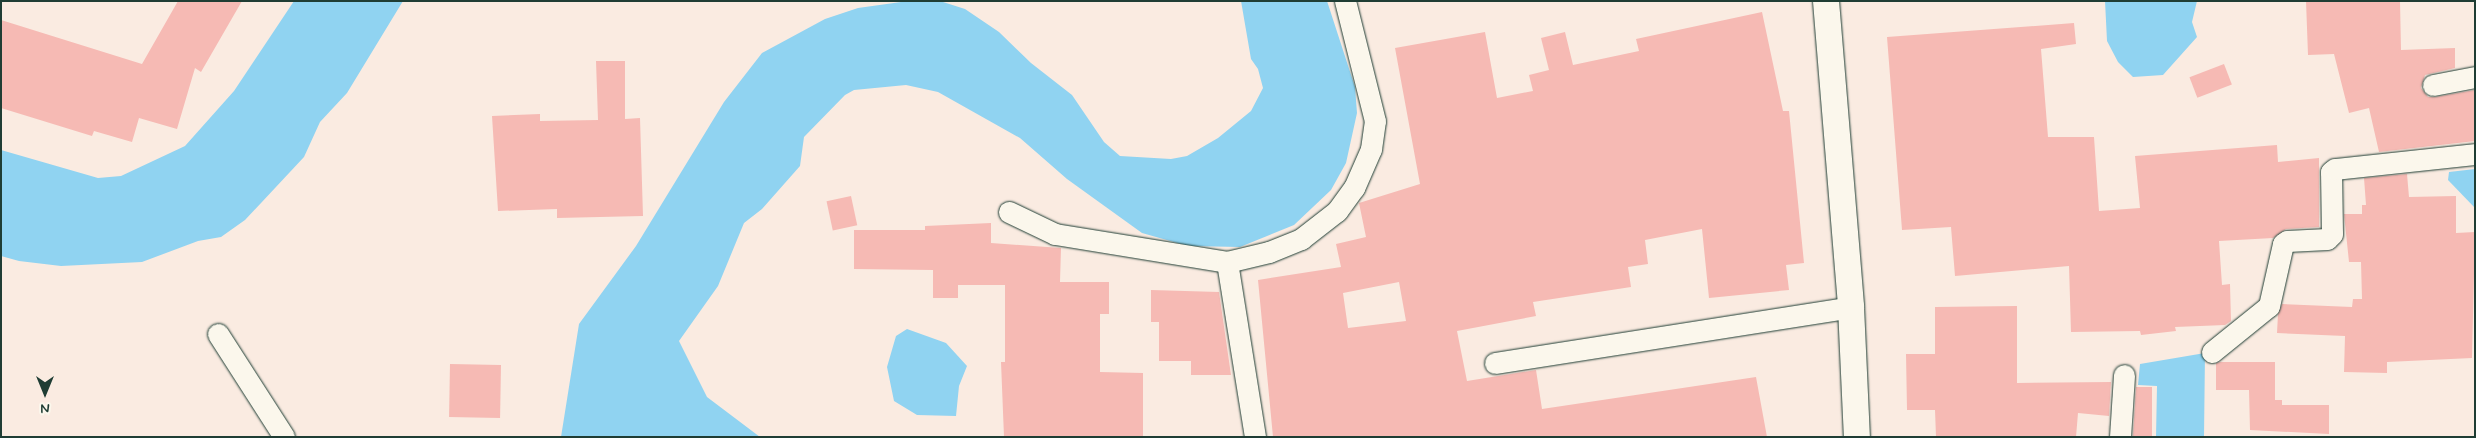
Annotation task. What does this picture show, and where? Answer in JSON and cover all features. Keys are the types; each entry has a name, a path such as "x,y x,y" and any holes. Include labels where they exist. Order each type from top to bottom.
{"street":[{"path":"1009,212 1055,234 1227,262 1269,252 1319,228 1348,196 1364,168 1374,121 1345,1"},
{"path":"1826,1 1851,307 1857,437"},
{"path":"2434,85 2475,77"},
{"path":"2212,352 2269,306 2283,244 2287,241 2328,240 2332,234 2331,172 2336,169 2475,154"},
{"path":"1227,262 1255,437"},
{"path":"1495,363 1851,307"},
{"path":"218,334 284,437"},
{"path":"2120,437 2124,374"}],"water":[{"path":"294,1 403,1 347,93 320,122 304,157 245,220 221,237 198,241 142,262 61,266 19,261 1,256 1,150 98,178 121,176 185,146 234,91"},
{"path":"1241,1 1327,1 1355,87 1357,113 1346,163 1331,190 1294,225 1240,247 1188,246 1142,233 1067,179 1020,138 938,92 906,85 854,90 845,95 804,137 800,166 762,209 744,223 718,286 679,341 707,397 760,437 561,437 579,324 636,246 724,102 762,53 825,19 858,8 901,2 943,2 965,9 999,32 1031,63 1072,95 1104,142 1120,156 1171,159 1187,156 1218,138 1251,111 1263,88 1258,69 1251,59"},
{"path":"2105,1 2197,1 2192,22 2197,37 2163,75 2133,77 2118,62 2107,41"},
{"path":"2475,169 2475,208 2448,180 2449,172"},
{"path":"907,329 946,343 967,366 959,386 956,416 917,415 894,401 887,367 896,336"},
{"path":"2205,353 2204,437 2156,437 2157,386 2138,385 2140,364"}],"building":[{"path":"178,1 242,1 201,72 195,68 177,129 139,118 132,142 94,131 92,136 1,108 1,20 142,64"},
{"path":"2306,1 2400,1 2401,50 2455,48 2455,68 2425,75 2421,88 2428,97 2475,90 2475,141 2379,152 2369,108 2349,113 2334,54 2308,55"},
{"path":"1762,12 1783,111 1789,111 1804,263 1786,265 1789,290 1709,298 1702,229 1645,240 1648,264 1628,267 1631,287 1533,302 1536,316 1457,331 1467,381 1536,370 1542,409 1756,377 1767,437 1273,437 1258,280 1341,267 1336,244 1366,237 1359,203 1420,184 1395,48 1485,32 1497,98 1533,91 1529,75 1549,70 1541,38 1565,32 1573,65 1639,51 1636,39","holes":["1399,282 1406,321 1348,328 1343,293"]},
{"path":"2074,23 2076,44 2041,49 2048,137 2094,137 2099,211 2140,208 2135,156 2277,145 2278,162 2319,158 2319,227 2286,229 2273,238 2219,241 2222,285 2230,284 2231,321 2225,325 2175,327 2176,331 2141,335 2140,331 2071,332 2069,266 1955,276 1951,227 1902,230 1887,37"},
{"path":"596,61 625,61 625,119 640,118 643,216 557,218 557,209 498,211 492,116 540,114 540,121 598,120"},
{"path":"2224,64 2232,85 2197,98 2189,77"},
{"path":"2407,174 2409,197 2456,196 2456,233 2475,232 2472,358 2387,362 2387,373 2344,372 2345,336 2277,333 2278,314 2282,304 2352,307 2353,299 2362,299 2361,262 2349,262 2344,214 2362,214 2362,205 2366,205 2364,178"},
{"path":"851,196 857,225 833,231 827,201"},
{"path":"991,223 991,243 1061,248 1060,282 1109,282 1109,314 1100,314 1100,372 1143,373 1143,437 1004,437 1001,362 1005,362 1005,285 958,285 958,298 933,298 933,270 854,269 854,230 925,230 925,226"},
{"path":"1151,290 1219,292 1231,375 1191,375 1191,361 1159,361 1159,322 1151,322"},
{"path":"2017,306 2017,383 2111,382 2109,416 2078,413 2076,437 1936,437 1935,410 1907,410 1906,354 1935,354 1935,307"},
{"path":"2275,362 2275,400 2282,400 2282,405 2329,405 2329,434 2250,430 2249,390 2216,390 2216,363"},
{"path":"450,364 501,365 500,418 449,417"},
{"path":"2136,387 2152,387 2152,437 2133,437"}]}
